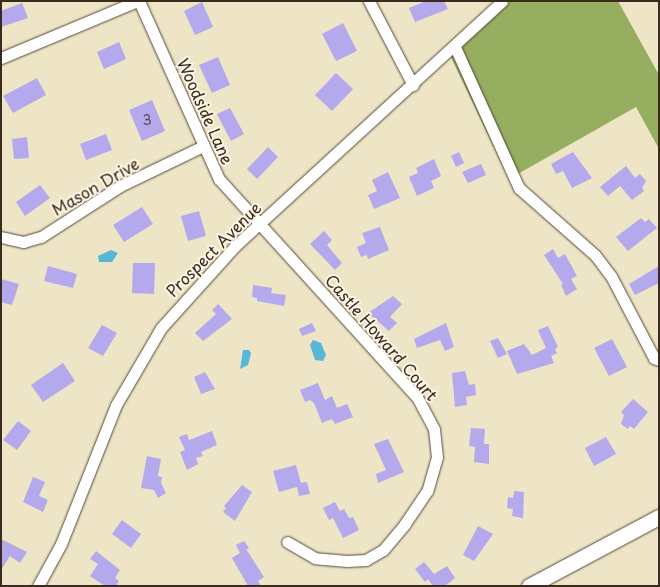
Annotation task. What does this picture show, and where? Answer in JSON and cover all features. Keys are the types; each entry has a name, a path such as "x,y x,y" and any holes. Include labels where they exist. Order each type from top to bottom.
{"main road":[{"path":"529,586 659,517"}],"street":[{"path":"1,58 138,1"},
{"name":"Woodside Lane","path":"138,1 203,146 223,185 259,224"},
{"path":"369,1 413,85"},
{"name":"Prospect Avenue","path":"38,586 61,544 116,405 142,356 178,306 259,224 456,46 502,1"},
{"path":"456,46 519,188 595,255 611,276 654,358 659,360"},
{"name":"Mason Drive","path":"1,236 22,242 41,237 120,186 203,146"},
{"name":"Castle Howard Court","path":"259,224 417,397 429,415 437,442 434,471 426,491 406,524 383,550 366,560 347,561 315,558 287,542"}],"green space":[{"path":"498,1 618,1 659,75 659,149 636,107 509,179 448,51"}],"water":[{"path":"111,250 118,253 112,262 99,262 98,256"},
{"path":"313,340 321,343 326,355 323,361 315,360 310,345"},
{"path":"243,350 249,350 251,353 248,365 240,369"}],"building":[{"path":"426,1 444,1 448,9 415,22 409,8"},
{"path":"202,2 213,27 195,35 184,11"},
{"path":"22,3 28,18 1,27 1,11"},
{"path":"343,23 357,51 336,61 322,34"},
{"path":"119,42 126,59 104,69 97,52"},
{"path":"218,57 230,85 212,93 199,65"},
{"path":"336,73 353,89 332,111 315,95"},
{"path":"37,78 46,95 13,113 3,96"},
{"path":"152,100 165,131 142,141 129,110"},
{"path":"230,108 244,134 231,141 217,114"},
{"path":"106,134 112,150 86,160 80,144"},
{"path":"27,137 29,158 14,159 12,139"},
{"path":"268,147 278,157 257,179 247,169"},
{"path":"459,152 464,163 456,167 451,156"},
{"path":"573,152 592,178 572,188 563,171 556,174 551,164"},
{"path":"434,159 441,176 431,181 434,188 417,196 409,177 418,173 416,168"},
{"path":"481,164 486,175 468,183 462,172"},
{"path":"626,166 635,178 640,174 646,181 642,188 644,191 632,200 620,186 608,196 600,187"},
{"path":"388,172 400,198 374,209 368,195 377,191 372,180"},
{"path":"40,185 50,198 25,216 16,202"},
{"path":"142,207 153,224 124,242 113,225"},
{"path":"199,211 206,236 188,241 181,216"},
{"path":"641,218 645,222 649,219 657,228 628,251 616,237"},
{"path":"380,227 389,250 368,259 367,255 361,257 357,247 366,243 362,233"},
{"path":"324,231 332,240 327,245 342,263 335,270 310,244"},
{"path":"553,249 558,258 565,254 577,276 571,279 577,289 566,296 561,285 563,284 544,255"},
{"path":"133,263 155,263 154,294 132,293"},
{"path":"48,266 77,274 73,288 44,281"},
{"path":"659,266 659,283 635,295 629,284"},
{"path":"1,279 19,284 12,305 1,302"},
{"path":"253,285 272,288 271,293 286,295 284,306 257,301 257,298 252,297"},
{"path":"393,296 402,304 390,317 397,323 389,331 368,313"},
{"path":"218,304 232,319 203,341 195,333 216,314 212,310"},
{"path":"312,323 316,331 302,336 299,329"},
{"path":"446,323 454,347 445,351 440,340 417,348 414,339"},
{"path":"102,325 117,333 103,356 88,348"},
{"path":"548,326 558,347 555,349 557,353 551,356 554,363 517,374 507,351 524,344 532,355 546,348 538,330"},
{"path":"498,338 507,354 498,358 490,341"},
{"path":"612,339 627,367 609,376 594,348"},
{"path":"63,363 75,381 43,402 31,385"},
{"path":"465,371 469,385 475,384 476,395 466,397 467,405 455,407 452,373"},
{"path":"205,372 215,389 201,394 194,377"},
{"path":"318,383 325,400 332,396 337,408 347,404 353,417 335,424 332,419 322,423 314,403 310,400 305,402 300,390"},
{"path":"633,399 648,412 634,429 630,426 628,429 621,424 624,415 621,412"},
{"path":"18,421 31,431 17,450 3,440"},
{"path":"471,428 485,429 484,444 489,444 489,464 474,462 475,447 469,446"},
{"path":"212,431 217,445 201,452 203,456 196,458 198,464 187,470 180,452 185,450 179,437 187,434 189,440"},
{"path":"606,437 616,454 594,466 585,448"},
{"path":"388,439 404,472 378,483 376,474 386,470 374,444"},
{"path":"147,456 161,459 158,476 162,477 161,483 166,493 158,498 154,490 141,488"},
{"path":"296,465 301,483 307,482 310,494 299,496 297,487 279,492 273,471"},
{"path":"33,477 45,482 39,496 48,500 43,512 23,502"},
{"path":"242,485 252,492 235,521 223,512 226,508 224,506"},
{"path":"514,491 524,492 523,518 512,516 513,509 507,508 508,497 513,498"},
{"path":"335,502 340,511 344,509 349,518 353,517 359,530 343,538 333,518 329,520 323,508"},
{"path":"122,520 141,534 131,548 112,534"},
{"path":"478,526 493,534 474,561 463,555"},
{"path":"1,539 27,552 20,563 10,556 1,570"},
{"path":"244,541 249,548 240,553 236,545"},
{"path":"246,549 264,577 258,581 261,586 248,586 232,558"},
{"path":"96,551 120,570 115,578 119,581 116,586 105,586 90,576 98,564 90,559"},
{"path":"424,562 434,574 447,566 455,578 445,586 433,586 428,579 425,582 415,569"}]}
